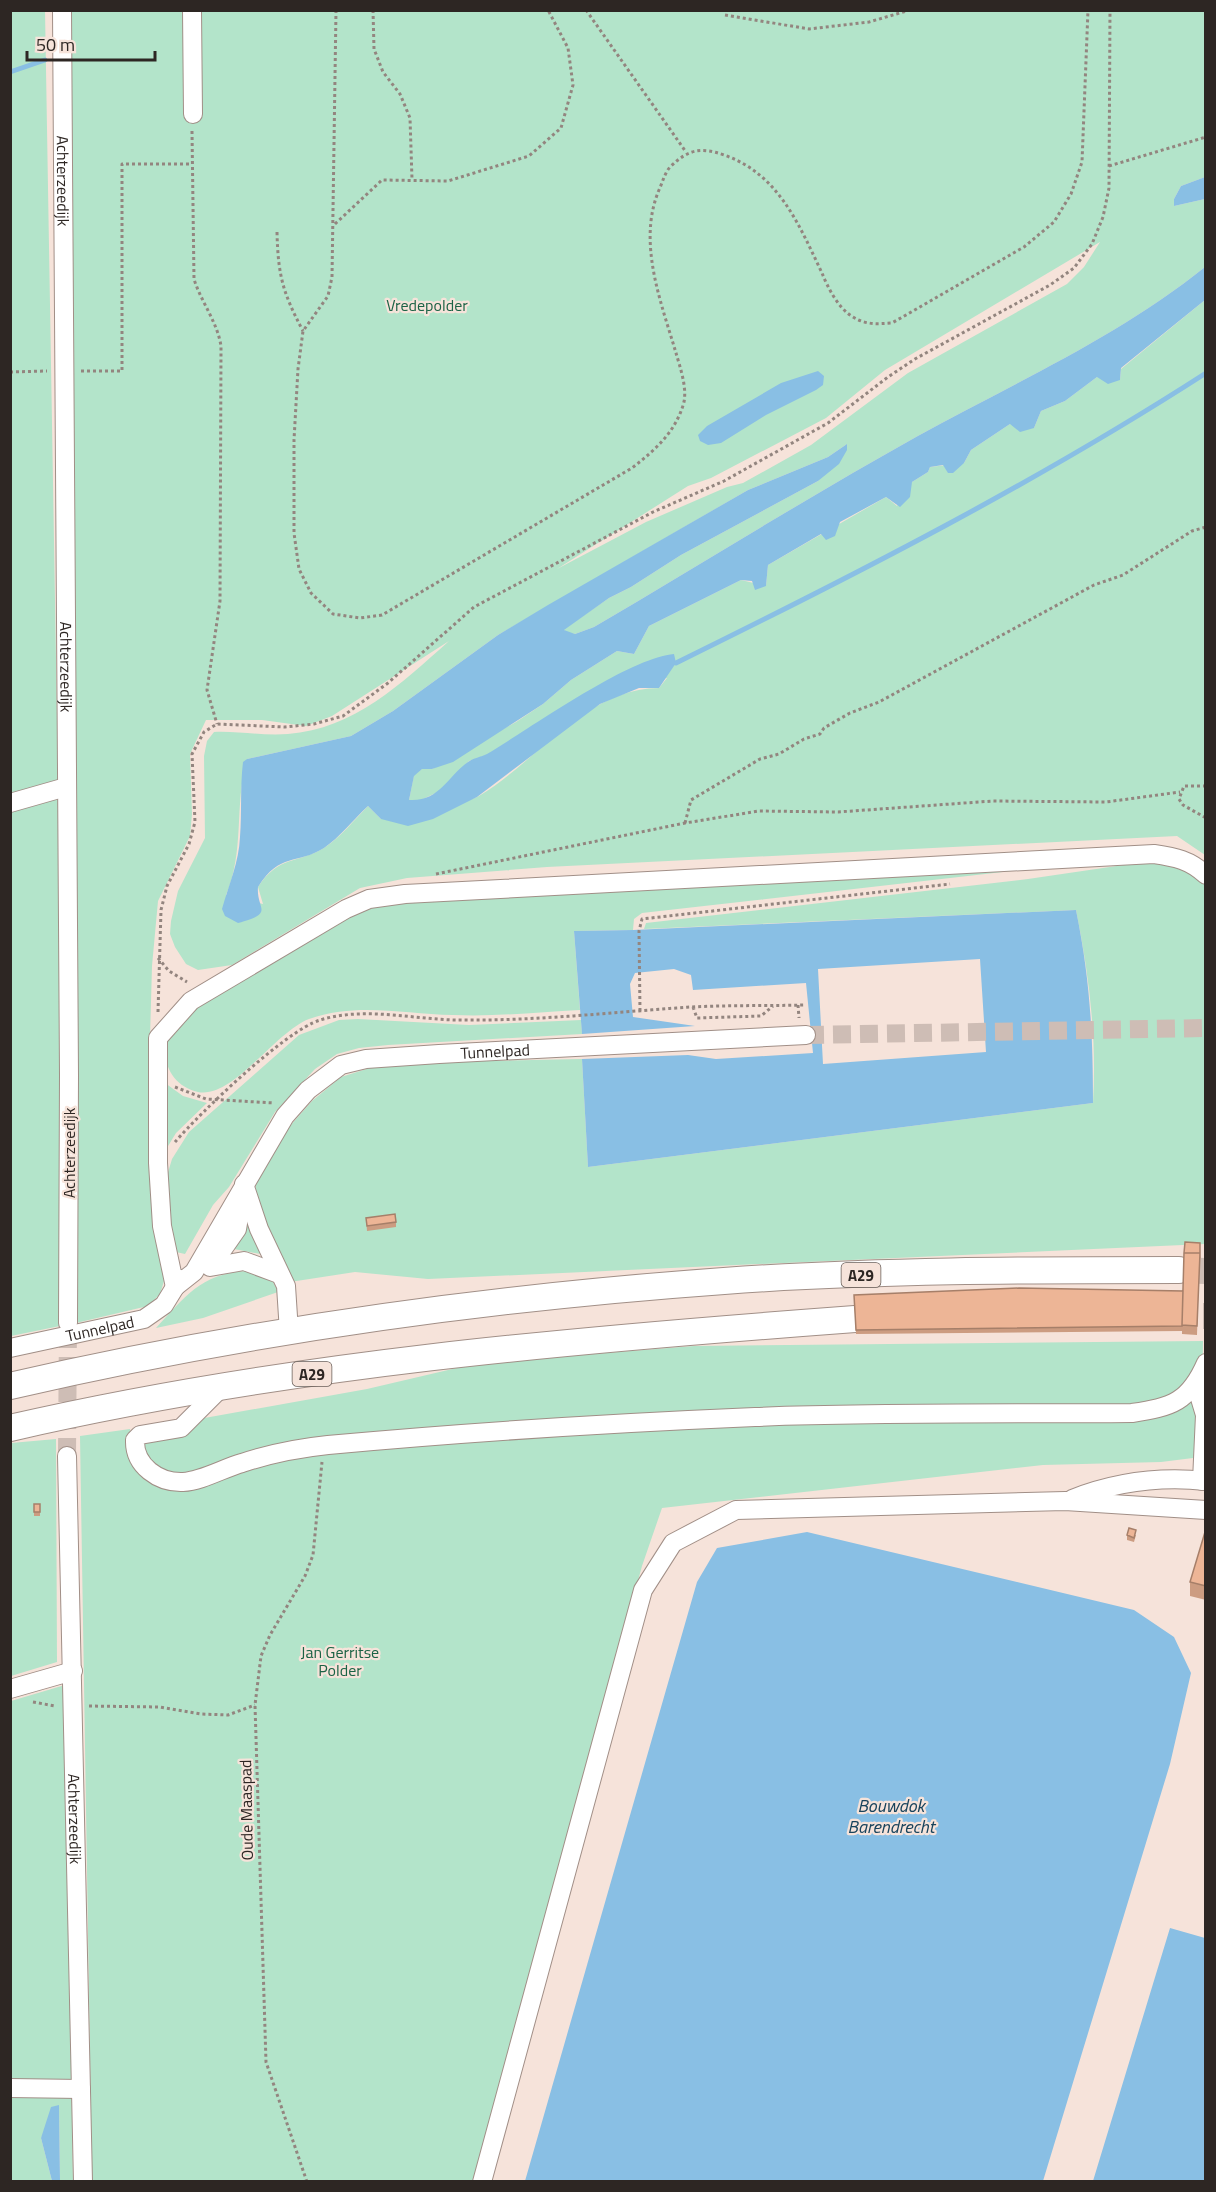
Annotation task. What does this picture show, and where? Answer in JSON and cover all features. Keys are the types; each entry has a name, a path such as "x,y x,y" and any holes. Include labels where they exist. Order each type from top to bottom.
{"highway":[{"name":"A29","path":"10,1386 187,1350 290,1332 501,1303 724,1281 897,1273 1179,1270"},
{"name":"A29","path":"10,1428 87,1411 221,1388 484,1350 855,1319"}],"street":[{"name":"Achterzeedijk","path":"62,10 69,1075 68,1323"},
{"path":"192,10 193,114"},
{"path":"10,803 66,787"},
{"path":"175,1287 162,1226 158,1164 158,1038 180,1011 219,985 346,909 369,899 405,894 1154,854 1177,857 1195,865 1206,875"},
{"name":"Tunnelpad","path":"175,1287 202,1269 244,1184 294,1104 341,1065 366,1059 806,1035"},
{"path":"244,1184 259,1229 286,1286 290,1332"},
{"name":"Tunnelpad","path":"10,1348 144,1319 164,1305 217,1214 244,1184"},
{"path":"202,1269 244,1261 279,1274"},
{"path":"221,1388 181,1428 140,1436 135,1440 135,1450 140,1462 152,1473 166,1480 185,1482 275,1454 323,1446 455,1435 757,1417 1132,1413 1158,1409 1180,1400 1196,1385 1206,1363"},
{"path":"1065,1502 1104,1486 1152,1479 1204,1481 1205,1414 1196,1385"},
{"name":"Achterzeedijk","path":"67,1456 83,2181"},
{"path":"482,2181 643,1590 673,1543 736,1510 1065,1502 1206,1509"},
{"path":"10,1689 73,1671"},
{"path":"10,2088 81,2089"}],"path":[{"path":"336,10 335,224 332,276 328,296 303,331 294,440 294,533 299,569 311,593 333,614 360,618 382,615 632,468 657,448 676,424 685,399 681,372 655,279 650,233 655,200 668,169 686,152 710,150 738,160 772,184 793,212 831,293 844,309 851,316 871,325 892,323 1024,247 1054,222 1071,194 1082,162 1088,10"},
{"path":"373,10 374,50 383,72 400,94 411,118 412,179"},
{"path":"335,224 382,180 448,181 529,156 561,128 573,85 568,48 548,10"},
{"path":"586,10 686,152"},
{"path":"725,15 809,29 869,22 910,10"},
{"path":"158,1038 158,958 161,910 167,886 189,844 195,822 192,754 199,738 217,724 285,727 315,724 343,716 388,683 474,607 653,512 724,481 818,429 915,359 1050,285 1074,268 1092,244 1103,217 1108,188 1110,10"},
{"path":"193,114 194,279 199,294 214,320 220,346 222,556 218,629 207,690 217,724"},
{"path":"1108,166 1206,136"},
{"path":"10,372 123,371 122,164 192,164"},
{"path":"277,232 278,269 286,300 303,331"},
{"path":"685,823 691,800 712,786 760,759 779,754 804,739 820,734 824,728 850,713 879,702 1094,585 1123,574 1192,531 1206,527"},
{"path":"1206,786 1184,786 1179,799 1183,805 1206,818"},
{"path":"405,894 436,874 685,823 759,811 838,812 993,801 1106,802 1180,792"},
{"path":"640,1011 639,931 640,922 645,918 958,883"},
{"path":"158,958 180,979 198,986 219,985"},
{"name":"Tunnelpad","path":"158,1164 186,1129 217,1099 291,1036 320,1020 366,1014 459,1020 553,1017 693,1007 804,1005"},
{"path":"693,1007 697,1018 761,1016 774,1006"},
{"path":"159,1067 174,1087 195,1096 294,1104"},
{"name":"Oude Maaspad","path":"307,2181 266,2062 255,1705 261,1656 270,1635 305,1576 313,1555 323,1446"},
{"path":"30,1703 74,1707 123,1705 228,1716 255,1705"}],"green space":[{"path":"45,10 63,1072 60,1326 11,1336 10,11"},
{"name":"Vredepolder","path":"69,11 1205,11 1205,177 1181,186 1174,199 1174,206 1205,199 1205,267 1137,316 1065,358 875,460 594,627 575,634 565,632 564,629 609,598 631,587 681,555 818,481 847,444 828,457 748,490 498,635 393,711 351,736 247,759 241,793 238,844 232,878 226,895 263,904 258,887 273,870 330,844 368,806 381,819 446,806 479,796 585,713 608,700 632,691 659,688 667,678 579,698 487,755 469,761 444,789 421,800 409,800 414,775 423,768 432,769 516,722 543,704 571,680 617,651 634,654 649,626 741,580 766,586 768,565 886,497 897,506 912,482 928,472 930,467 964,463 971,450 1010,424 1034,428 1041,411 1065,401 1097,377 1120,380 1121,369 1205,300 1205,855 1177,836 547,867 407,878 360,888 232,965 198,970 186,964 170,934 178,891 205,838 204,756 207,741 214,732 288,734 334,723 356,713 395,688 449,641 332,716 306,726 262,720 206,720 190,754 192,814 190,836 158,901 152,966 150,1038 154,1215 164,1281 160,1294 148,1306 76,1323","holes":["1100,242 1084,267 1067,284 908,373 811,445 743,483 727,487 646,522 557,569 688,486 711,478 826,418 885,370"]},
{"path":"1171,858 1205,878 1205,1244 428,1279 355,1272 290,1282 252,1203 258,1176 289,1127 312,1101 341,1077 386,1063 582,1059 588,1167 1093,1103 1094,1054 1091,1006 1076,910 644,929 646,923 1028,879"},
{"path":"1030,869 642,913 634,919 633,930 574,931 580,1010 485,1015 380,1010 327,1014 309,1019 296,1026 240,1075 211,1091 198,1092 181,1084 170,1071 167,1063 166,1045 169,1036 185,1014 351,913 388,902"},
{"path":"339,1020 469,1025 581,1020 582,1034 388,1045 359,1048 337,1054 315,1069 275,1112 229,1187 213,1205 185,1254 176,1252 166,1199 166,1179 172,1159 189,1132 299,1035"},
{"path":"165,1083 183,1096 207,1103 176,1133 165,1151"},
{"path":"249,1221 265,1255 234,1249"},
{"path":"246,1271 273,1282 278,1292 203,1318 156,1328 185,1297 205,1282 230,1273"},
{"name":"Jan Gerritse Polder","path":"1203,1341 1201,1457 1161,1462 1043,1465 662,1508 642,1566 579,1797 479,2181 92,2181 80,1436 130,1429 131,1440 171,1424 367,1389 478,1363 694,1346"},
{"path":"56,1439 57,1662 11,1676 11,1443"},
{"path":"65,1685 73,2181 60,2181 59,2106 41,2138 52,2181 11,2182 11,1701"}],"water":[{"path":"1205,177 1205,199 1174,206 1174,199 1181,186"},
{"path":"1205,267 1205,300 1121,368 1120,380 1108,384 1097,377 1065,401 1041,411 1034,428 1020,432 1010,424 971,450 964,463 953,473 948,473 943,465 930,467 928,472 912,482 910,497 900,507 886,497 840,522 835,536 826,540 821,534 768,565 766,586 755,590 752,581 741,580 649,626 634,654 617,651 571,680 543,704 453,762 432,769 422,769 414,776 409,800 419,800 435,793 470,761 487,754 606,681 655,658 674,654 676,663 659,688 639,688 600,704 477,797 433,819 408,826 381,819 368,806 330,844 314,853 281,864 266,876 258,887 262,910 257,916 238,923 225,916 222,909 239,846 242,771 243,762 247,759 351,736 393,711 498,635 548,605 748,490 828,457 847,444 847,450 839,464 818,481 681,555 631,587 609,598 564,630 575,634 594,627 875,460 1065,358 1137,316"},
{"path":"818,371 824,376 823,385 816,390 766,415 721,443 708,445 700,441 698,435 707,426 781,383"},
{"path":"1076,910 1085,959 1090,1006 1093,1103 588,1167 582,1059 688,1055 716,1059 813,1053 806,983 693,990 691,975 674,969 635,973 630,984 633,1017 695,1026 582,1034 574,931","holes":["980,959 986,1052 823,1064 818,969"]},
{"name":"Bouwdok Barendrecht","path":"807,1532 1134,1610 1174,1637 1191,1673 1170,1764 1043,2181 525,2181 697,1582 717,1548"},
{"path":"1170,1928 1205,1938 1205,2181 1093,2181"},
{"path":"59,2105 60,2181 52,2181 41,2138 51,2107"}],"building":[{"path":"395,1214 396,1222 367,1226 366,1218"},
{"path":"1185,1242 1200,1243 1200,1253 1184,1253"},
{"path":"1184,1253 1200,1253 1197,1326 1182,1325"},
{"path":"1019,1288 1183,1291 1182,1326 856,1330 854,1295"},
{"path":"34,1504 40,1504 40,1512 34,1512"},
{"path":"1129,1528 1136,1530 1134,1538 1127,1535"},
{"path":"1206,1532 1206,1586 1190,1582"}],"waterway":[{"path":"10,72 45,60"},
{"path":"676,663 945,526 1077,452 1206,373"}],"tunnel":[{"path":"806,1035 1206,1028"},
{"path":"1179,1270 1206,1271"},
{"path":"1164,1316 1206,1316"},
{"path":"67,1456 68,1323"}]}
